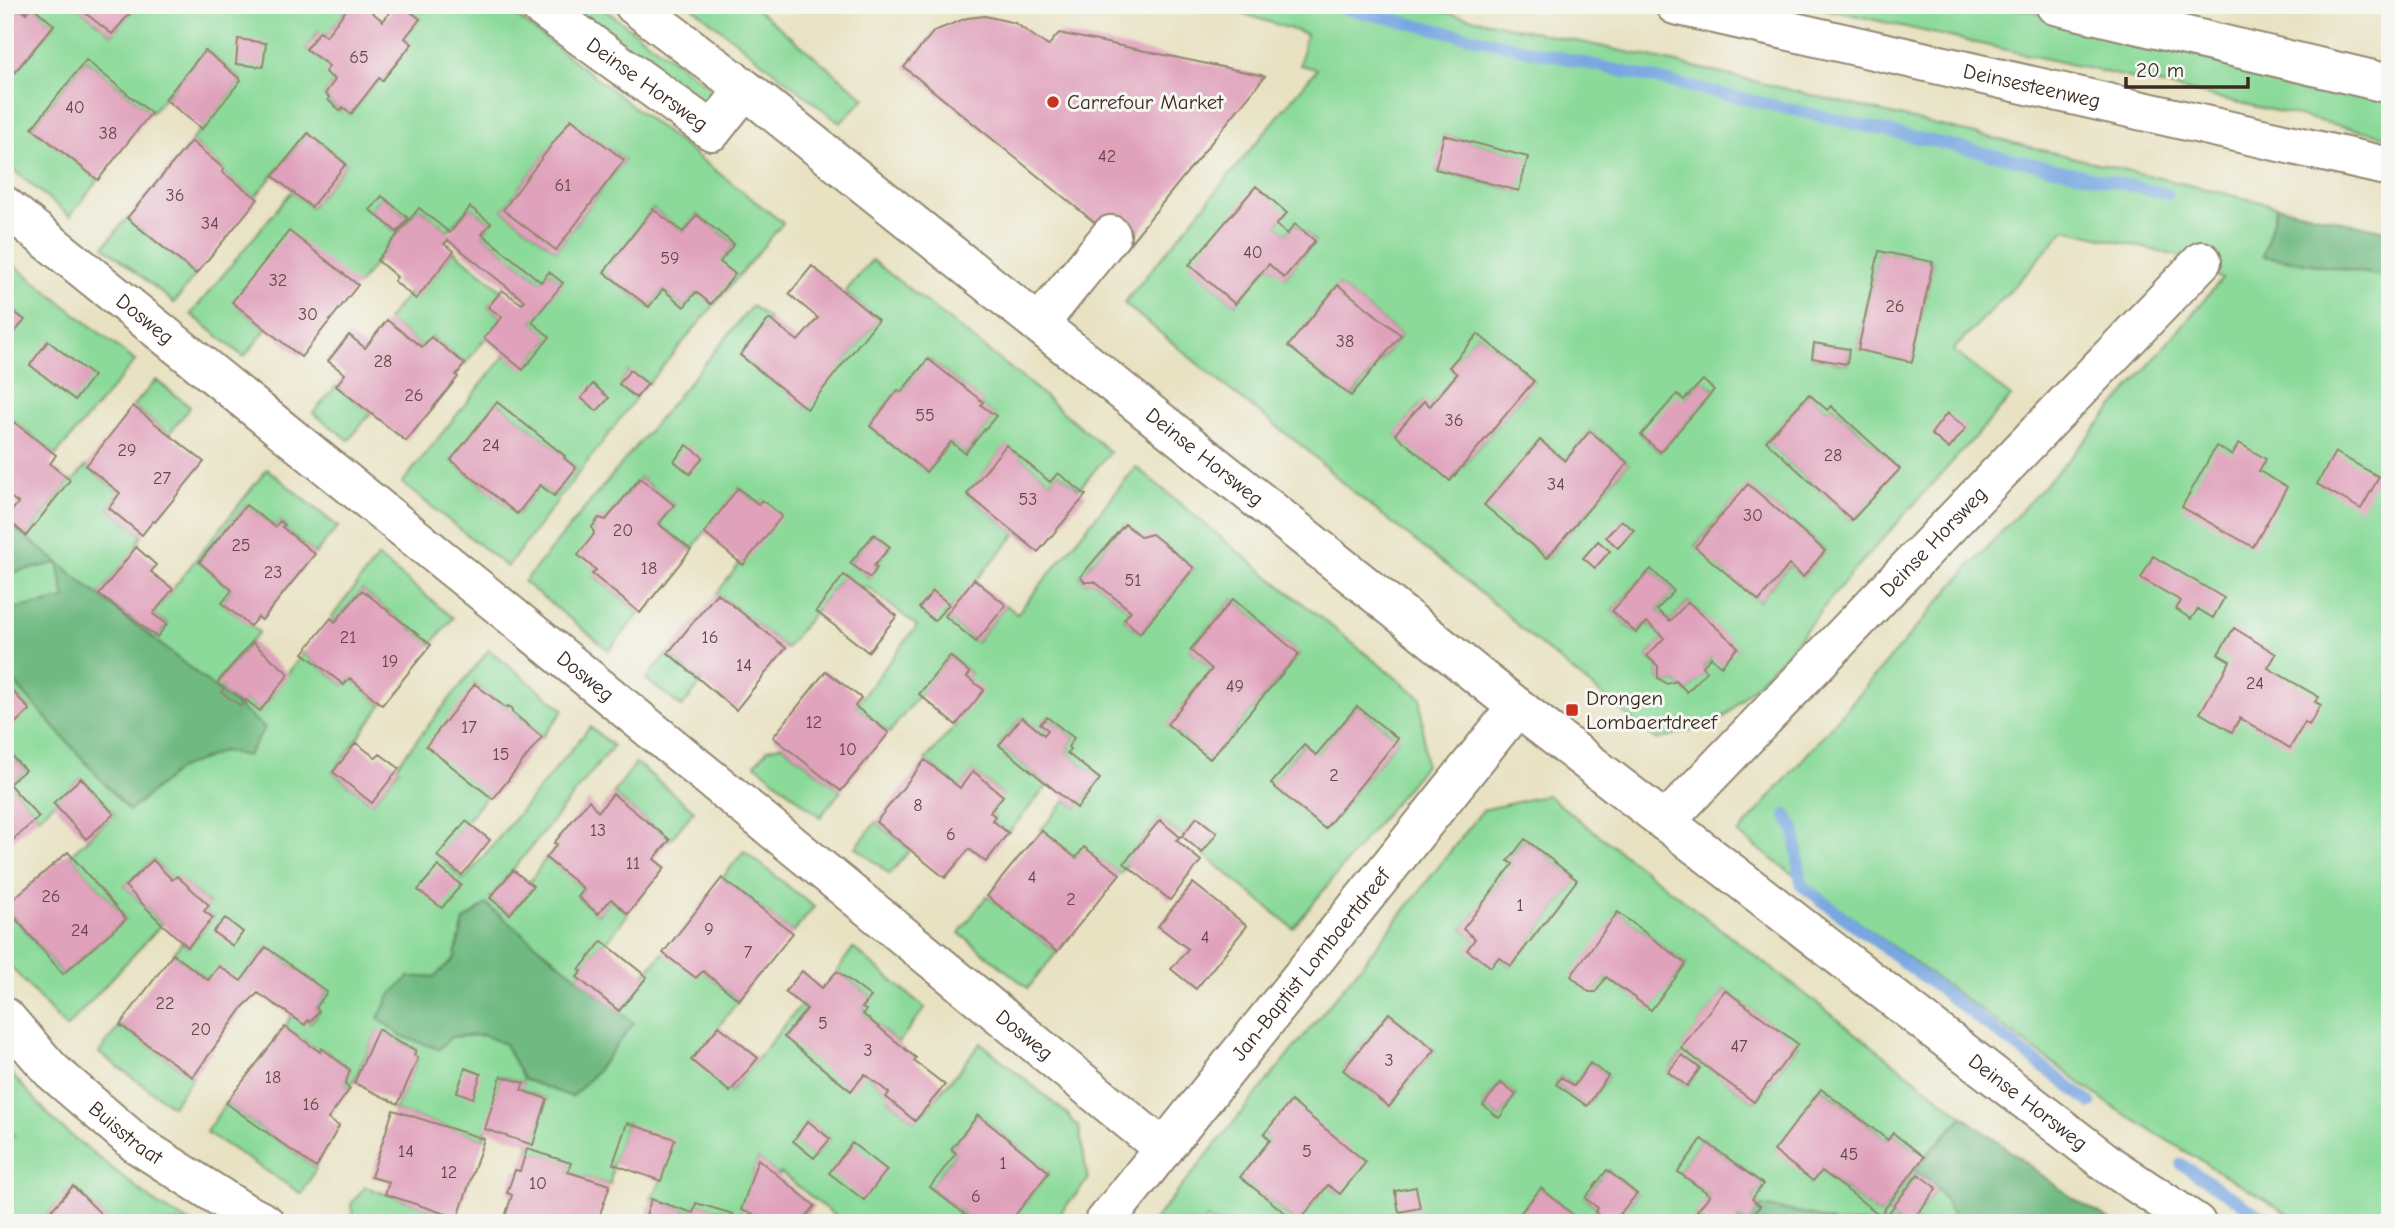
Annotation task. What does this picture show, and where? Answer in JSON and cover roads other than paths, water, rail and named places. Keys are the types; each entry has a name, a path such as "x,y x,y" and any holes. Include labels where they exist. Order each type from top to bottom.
{"main road":[{"name":"Deinse Horsweg","path":"538,5 712,131 745,89"},
{"name":"Deinse Horsweg","path":"634,5 745,89 1517,707 2112,1167 2196,1223"},
{"name":"Deinsesteenweg","path":"1675,5 2390,167"},
{"path":"2055,5 2390,83"},
{"name":"Dosweg","path":"5,206 1164,1149"},
{"path":"1039,324 1111,235"},
{"name":"Deinse Horsweg","path":"1665,822 2202,261"},
{"name":"Jan-Baptist Lombaertdreef","path":"1104,1223 1517,707"},
{"name":"Buisstraat","path":"5,1017 51,1070 138,1145 242,1212 265,1223"}],"waterway":[{"path":"1328,5 2167,194"},
{"path":"1786,815 1795,831 1801,885 2091,1103"},
{"path":"2181,1164 2272,1223"}],"place":[{"name":"Carrefour Market","path":"1053,102"},
{"name":"Drongen Lombaertdreef","path":"1572,710"}]}
